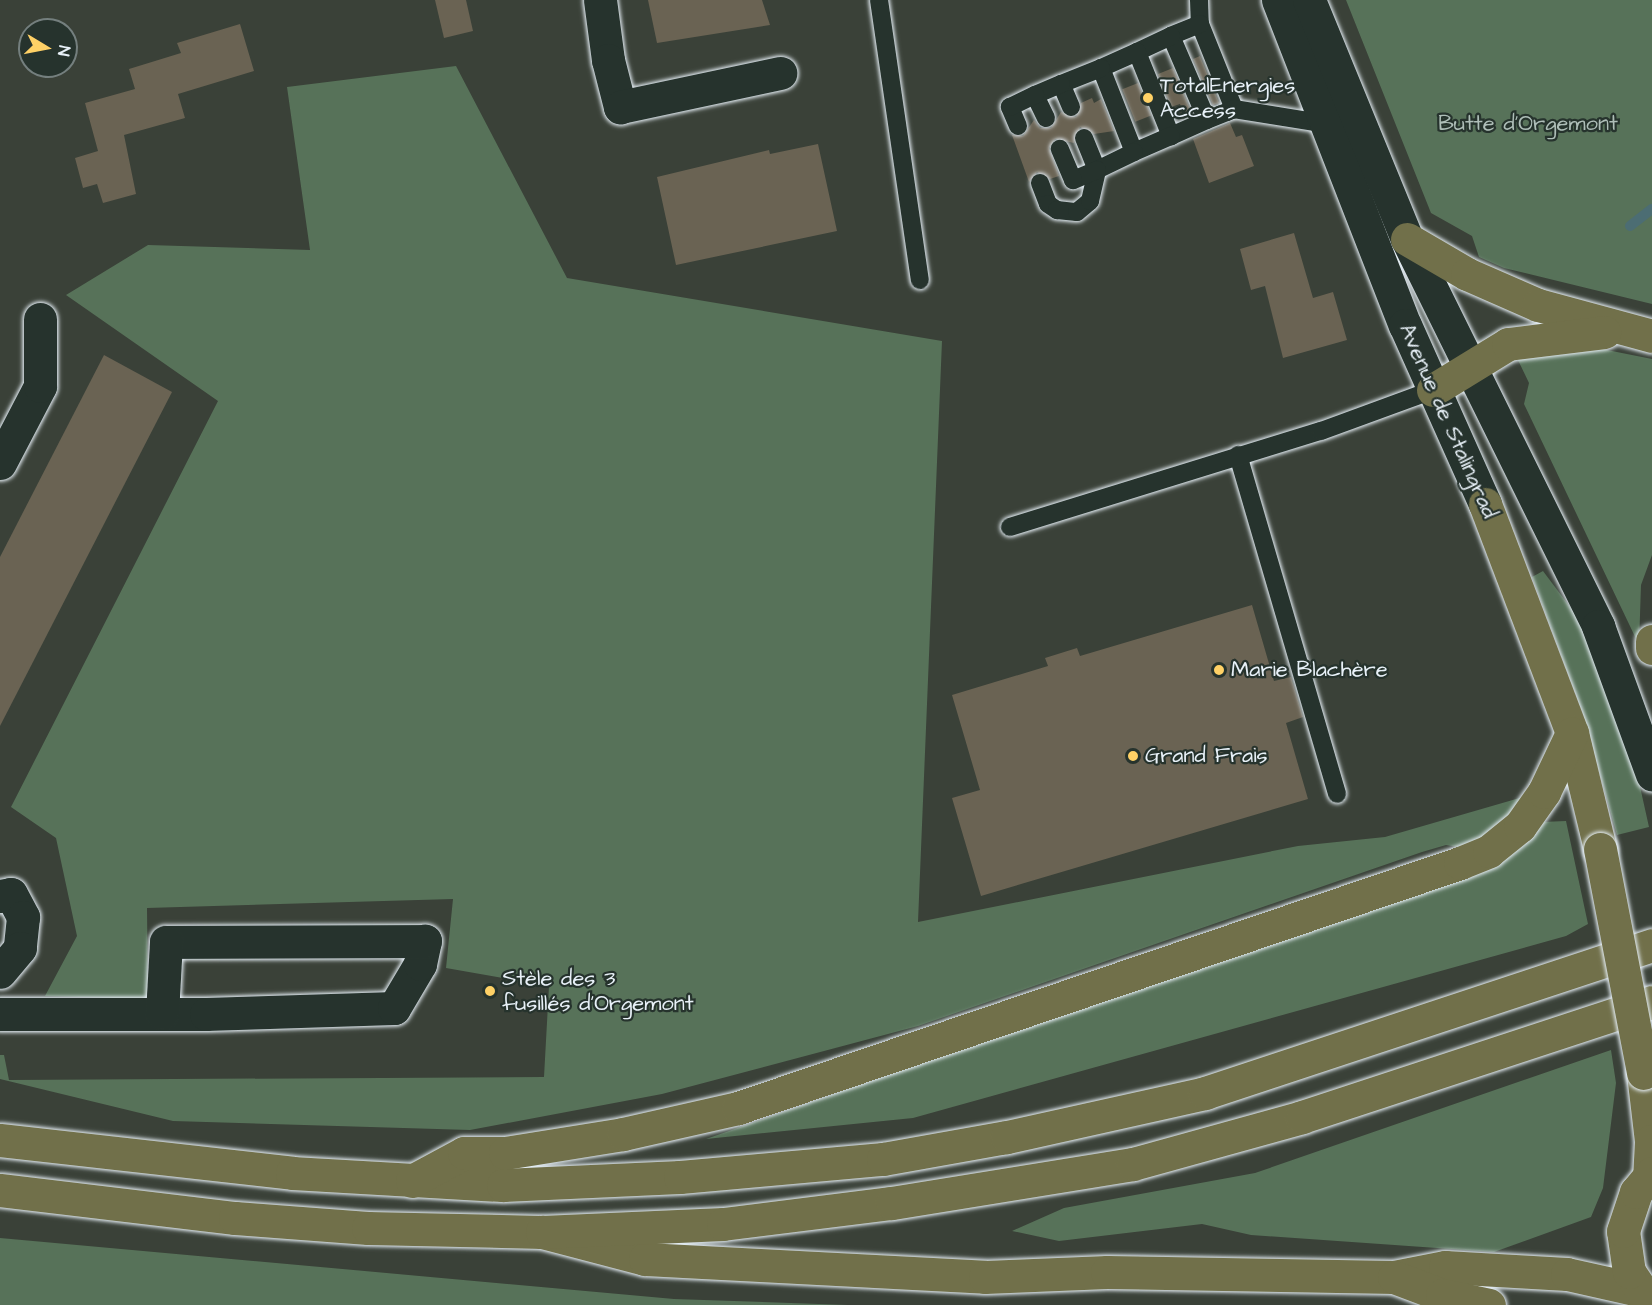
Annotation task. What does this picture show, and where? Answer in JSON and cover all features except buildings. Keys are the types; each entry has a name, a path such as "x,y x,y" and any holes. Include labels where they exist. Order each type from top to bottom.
{"main road":[{"path":"600,0 608,60 620,107 780,73"},
{"name":"Avenue de Stalingrad","path":"1278,0 1433,390 1485,504 1572,733 1600,849 1643,1073 1651,1140 1650,1174"},
{"name":"Avenue de Stalingrad","path":"1310,0 1407,239 1598,626 1652,774"},
{"path":"1407,239 1467,274 1538,304 1639,333"},
{"path":"0,463 40,386 40,319"},
{"path":"1433,390 1508,344 1563,334 1639,333"},
{"path":"1652,641 1652,648"},
{"path":"412,1181 464,1153 505,1153 623,1134 738,1108 1460,863 1489,851 1520,826 1544,792 1572,733"},
{"path":"0,896 11,894 23,917 20,948 0,972"},
{"path":"0,1014 162,1013 394,1008 420,964 425,941 166,942 162,1013"},
{"path":"0,1140 166,1161 412,1181 503,1185 680,1177 883,1159 1007,1137 1205,1093 1652,945"},
{"path":"0,1190 235,1218 368,1228 542,1232 723,1224 892,1203 1133,1164 1302,1117 1652,1002"},
{"path":"1645,1297 1629,1272 1623,1231 1631,1201 1650,1174"},
{"path":"542,1232 645,1259 985,1277 1107,1272 1394,1277 1445,1267 1567,1274 1645,1297"},
{"path":"1394,1277 1442,1295 1489,1305"}],"lane":[{"path":"879,0 920,280"},
{"path":"1199,0 1200,24 1234,109"},
{"path":"1018,126 1010,107 1200,24"},
{"path":"1171,36 1207,120"},
{"path":"1137,52 1171,136"},
{"path":"1101,68 1134,152"},
{"path":"1061,84 1071,107"},
{"path":"1035,95 1046,118"},
{"path":"1060,148 1073,180 1234,109 1328,124"},
{"path":"1040,183 1048,204 1077,213 1090,201 1097,170 1084,138"},
{"path":"1010,527 1433,390"},
{"path":"1238,455 1337,794"}],"green space":[{"name":"Butte d'Orgemont","path":"1346,0 1652,0 1652,304 1504,268 1479,257 1472,236 1431,213"},
{"path":"456,66 567,278 942,341 918,922 1298,846 1385,837 1523,797 1501,826 1464,848 1446,845 1422,852 918,1026 662,1094 470,1130 173,1121 0,1079 0,1055 4,1055 9,1080 544,1077 549,986 446,968 453,899 147,908 148,999 45,996 77,936 56,838 11,807 218,401 66,295 148,245 310,250 287,87"},
{"path":"1597,348 1652,359 1652,555 1641,585 1639,645 1524,404 1529,383 1517,358"},
{"path":"1543,571 1591,635 1633,755 1649,827 1617,835 1583,714 1532,577"},
{"path":"1566,821 1588,924 1566,936 913,1118 706,1139 1504,859 1542,822"},
{"path":"1611,1050 1616,1083 1603,1188 1591,1217 1494,1252 1251,1235 1202,1224 1059,1241 1012,1231 1064,1208 1255,1173"},
{"path":"0,1238 674,1299 848,1305 0,1305"}],"waterway":[{"path":"1630,226 1652,209"}],"place":[{"name":"TotalEnergies Access","path":"1148,98"},
{"name":"Marie Blachère","path":"1219,670"},
{"name":"Grand Frais","path":"1133,756"},
{"name":"Stèle des 3 fusillés d'Orgemont","path":"490,991"}]}
